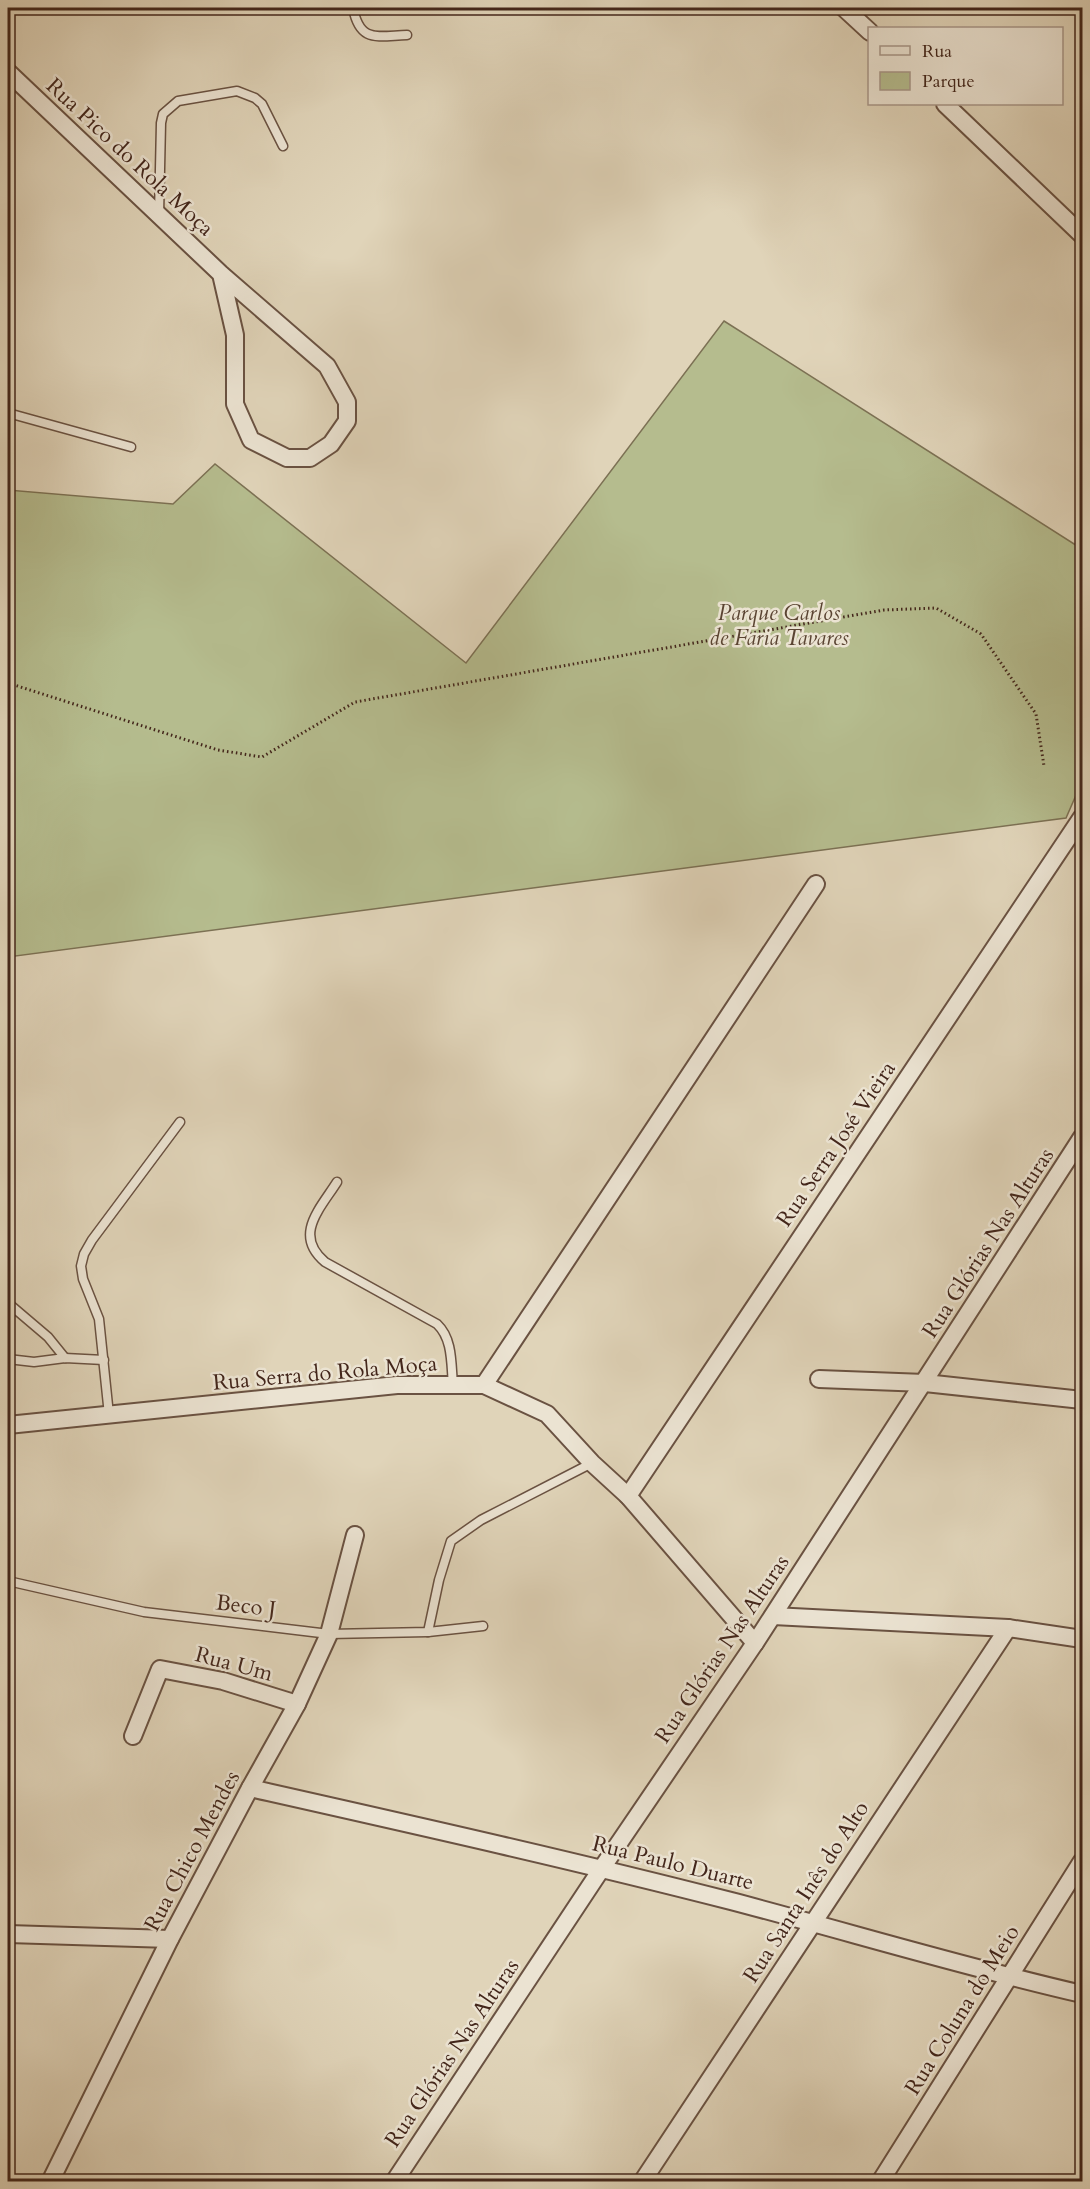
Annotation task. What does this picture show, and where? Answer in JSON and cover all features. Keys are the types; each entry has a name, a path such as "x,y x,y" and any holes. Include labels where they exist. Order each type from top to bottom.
{"street":[{"path":"844,8 868,30"},
{"name":"Rua Pico do Rola Moça","path":"8,72 221,274 327,366 347,402 347,421 331,444 310,458 287,458 251,440 236,404 235,335 221,274"},
{"path":"946,105 1083,235"},
{"name":"Rua Serra José Vieira","path":"628,1496 1083,817"},
{"path":"483,1385 816,884"},
{"name":"Rua Glórias Nas Alturas","path":"394,2181 755,1643 1083,1137"},
{"path":"819,1379 925,1383 1083,1400"},
{"name":"Rua Serra do Rola Moça","path":"8,1425 397,1385 483,1385 547,1414 592,1463 628,1496 755,1643"},
{"name":"Rua Chico Mendes","path":"50,2181 170,1939 249,1788 297,1704 329,1634 356,1535"},
{"path":"772,1616 1008,1629 1083,1639"},
{"name":"Rua Santa Inês do Alto","path":"642,2181 1008,1629"},
{"name":"Rua Um","path":"133,1736 160,1669 223,1681 297,1704"},
{"name":"Rua Paulo Duarte","path":"249,1788 602,1868 812,1922 1010,1978 1083,1994"},
{"name":"Rua Coluna do Meio","path":"880,2181 1083,1861"},
{"path":"8,1934 170,1939"}],"lane":[{"path":"353,8 356,24 364,32 374,36 407,35"},
{"path":"159,215 161,123 163,114 178,101 237,91 247,94 262,104 283,146"},
{"path":"8,413 131,447"},
{"path":"109,1415 99,1319 83,1279 81,1266 84,1254 92,1240 180,1122"},
{"path":"337,1182 311,1223 310,1243 315,1254 325,1262 444,1330 448,1338 453,1385"},
{"path":"8,1303 48,1337 65,1358"},
{"path":"8,1359 34,1362 65,1358 104,1360"},
{"path":"428,1632 439,1580 451,1541 481,1520 592,1463"},
{"name":"Beco J","path":"8,1581 144,1612 329,1634 428,1632 483,1626"}],"path":[{"path":"8,683 218,750 262,757 355,702 884,610 936,608 981,634 1036,714 1044,766"}],"green space":[{"name":"Parque Carlos de Faria Tavares","path":"724,321 1082,549 1082,763 1080,786 1066,818 8,957 8,490 173,504 215,464 466,663"}]}
